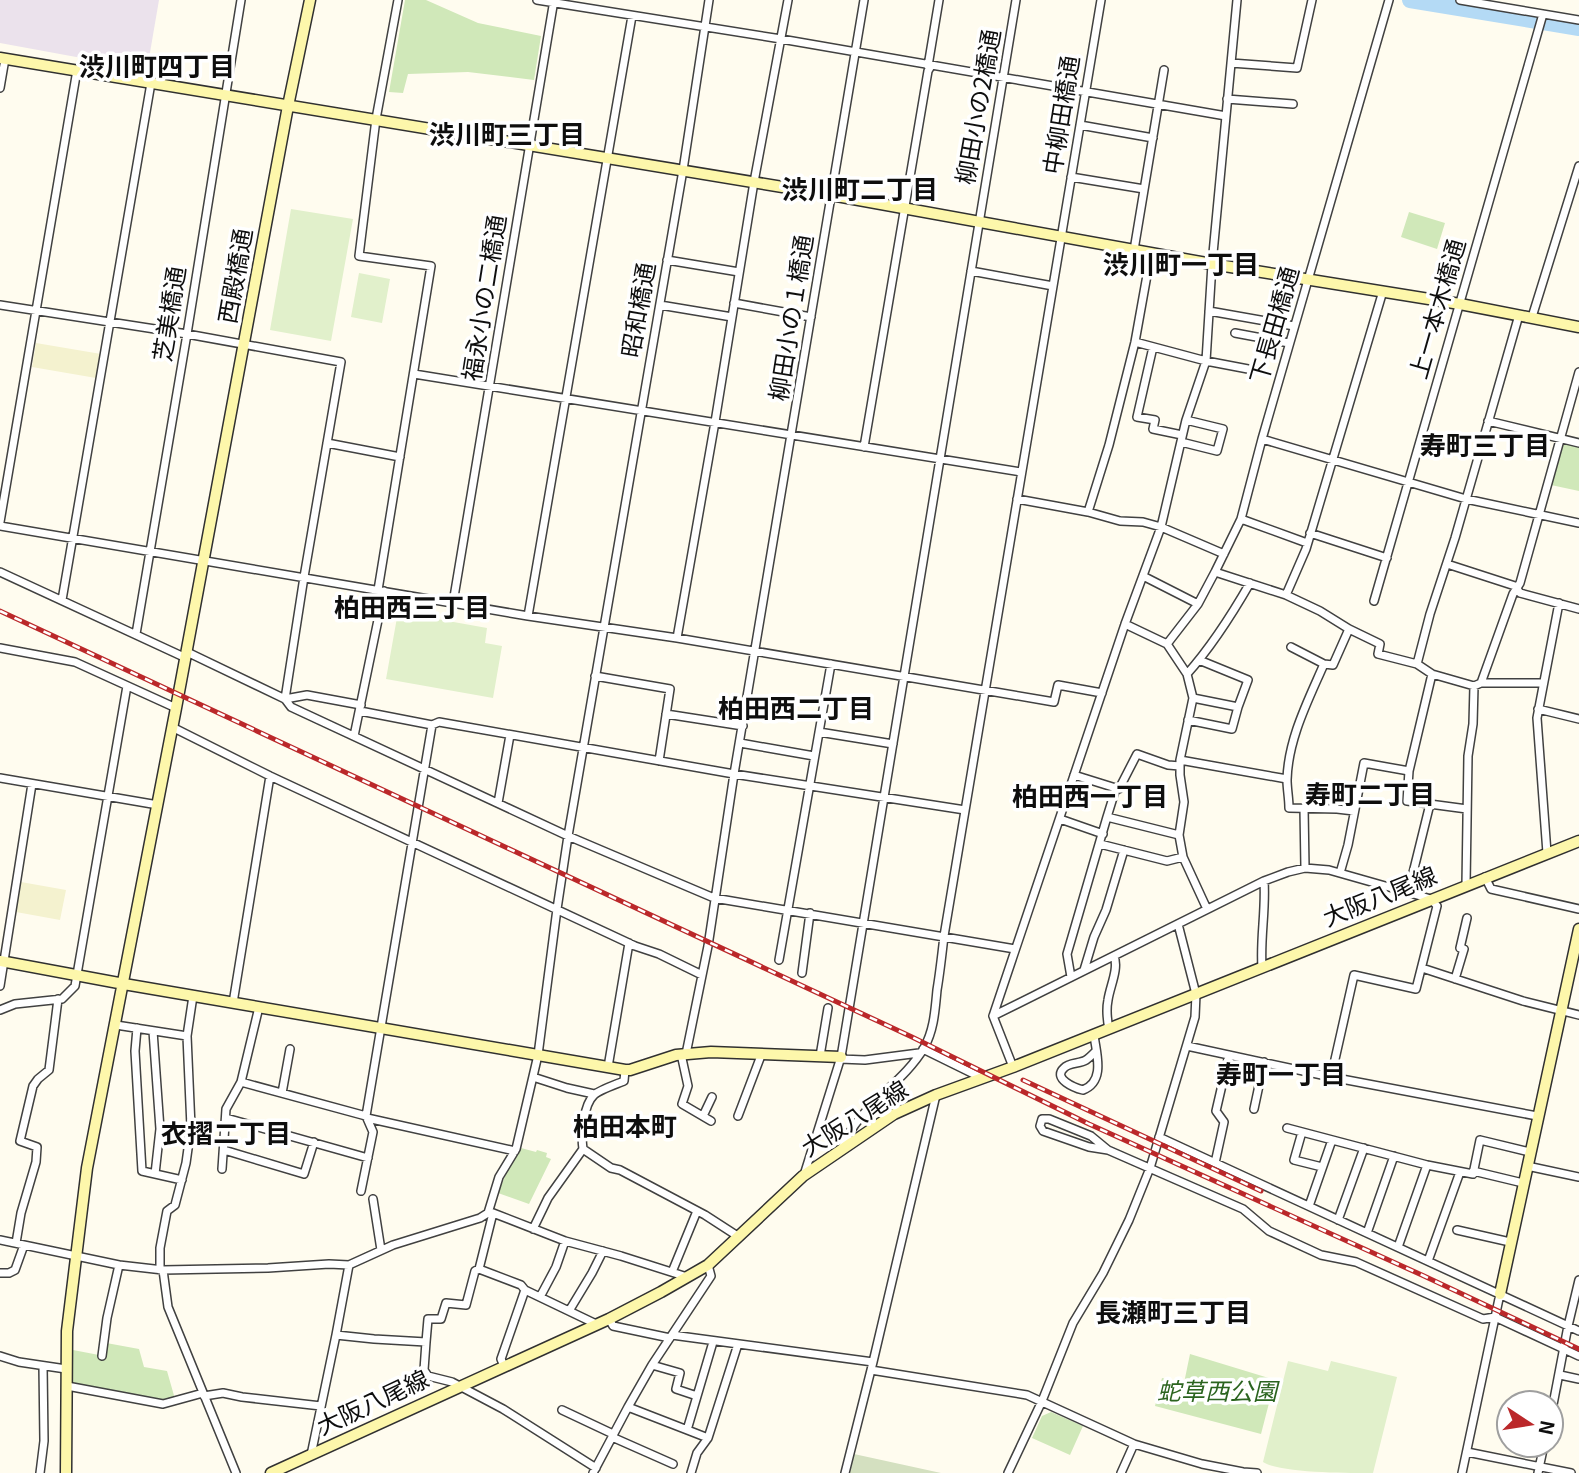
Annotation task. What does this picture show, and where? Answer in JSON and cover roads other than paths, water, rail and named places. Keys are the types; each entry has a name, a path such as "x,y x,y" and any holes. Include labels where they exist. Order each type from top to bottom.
{"street":[{"name":"芝美橋通","path":"136,634 241,0"},
{"name":"西殿橋通","path":"66,1473 67,1331 88,1168 310,0"},
{"path":"354,736 381,590 431,267 359,256 376,119 398,0"},
{"path":"537,0 1226,116"},
{"name":"昭和橋通","path":"426,1342 428,1319 441,1319 446,1303 466,1305 475,1271 479,1269 499,1177 515,1151 534,1077 568,836 660,305 709,0"},
{"path":"677,638 754,182 788,0"},
{"name":"柳田小の１橋通","path":"683,1054 702,975 864,0"},
{"path":"864,447 939,0"},
{"name":"柳田小の2橋通","path":"803,1176 840,1058 1016,0"},
{"name":"中柳田橋通","path":"922,1051 932,1031 944,936 1101,0"},
{"path":"1013,1067 993,1016 1125,624 1161,527 1186,420 1206,361 1212,264 1237,0"},
{"path":"1231,63 1297,68 1312,0"},
{"path":"1460,0 1579,20"},
{"name":"福永小の二橋通","path":"453,603 554,1"},
{"name":"下長田橋通","path":"1167,644 1198,604 1241,519 1389,1"},
{"path":"528,616 632,16"},
{"name":"上一本木橋通","path":"1374,601 1543,16"},
{"path":"0,88 3,58 831,195 1579,327"},
{"path":"77,70 0,524 528,616 604,626 1054,702 1058,685 1102,693"},
{"path":"1134,250 1164,70"},
{"path":"62,600 151,83"},
{"path":"1227,99 1293,104"},
{"path":"1080,125 1153,138"},
{"path":"1532,317 1577,180 1579,166"},
{"path":"1071,177 1144,189"},
{"path":"1088,512 1109,445 1135,342 1151,253"},
{"path":"667,260 739,272"},
{"path":"971,271 1053,286"},
{"path":"1286,595 1307,543 1383,291"},
{"path":"734,303 811,317"},
{"path":"0,305 187,334 341,362 285,699"},
{"path":"660,305 732,317"},
{"path":"1209,311 1294,326"},
{"path":"1417,664 1519,315"},
{"path":"1235,333 1289,344"},
{"path":"1135,342 1248,369"},
{"path":"1153,347 1137,417 1155,420 1153,429 1217,451 1223,429 1186,420"},
{"path":"1466,885 1468,756 1478,684 1513,594 1520,583 1579,372"},
{"path":"414,374 1021,472"},
{"path":"1488,422 1579,443"},
{"path":"1262,439 1466,499 1579,523"},
{"path":"327,443 400,457"},
{"path":"1017,499 1088,512 1120,521 1143,522 1224,554"},
{"path":"1241,519 1307,543"},
{"path":"1310,533 1387,558"},
{"path":"1447,564 1515,586 1520,593 1579,609"},
{"path":"0,572 285,699 291,707 568,836 714,898 1015,949"},
{"path":"1215,572 1286,595 1380,644 1378,654 1417,664 1432,674 1478,684 1543,683"},
{"path":"1143,576 1198,604"},
{"path":"1187,674 1232,615 1250,583"},
{"path":"1547,853 1536,718 1559,603"},
{"path":"1125,624 1167,644 1187,674 1193,698 1180,763 1184,802 1179,835 1183,857 1208,909"},
{"path":"1291,647 1324,664 1333,664 1349,629"},
{"path":"0,648 75,662 177,708"},
{"path":"1188,720 1232,729 1248,680 1199,660"},
{"path":"779,960 831,664"},
{"path":"1324,664 1292,743 1287,779 1289,808 1337,808 1354,811"},
{"path":"1432,674 1409,771 1407,801 1467,809"},
{"path":"596,676 670,689 659,761"},
{"path":"0,1010 15,1004 62,999 75,986 127,686"},
{"path":"285,699 307,695 432,725 439,722 734,774 965,810"},
{"path":"1193,698 1238,707"},
{"path":"1538,709 1579,719"},
{"path":"666,714 743,726"},
{"path":"361,1191 373,1132 367,1117 432,725"},
{"path":"172,727 413,843 702,975"},
{"path":"819,732 893,744"},
{"path":"498,803 510,735"},
{"path":"740,743 814,756"},
{"path":"1074,775 1119,789 1137,754 1168,765 1180,763 1287,779"},
{"path":"1340,873 1364,763 1409,771"},
{"path":"233,1003 270,776"},
{"path":"0,778 158,805"},
{"path":"0,986 32,783"},
{"path":"1071,976 1068,954 1116,788"},
{"path":"1408,893 1430,804"},
{"path":"1304,808 1304,868"},
{"path":"1107,817 1179,835"},
{"path":"1060,819 1103,834"},
{"name":"大阪八尾線","path":"271,1473 609,1319 708,1265 803,1176 894,1114 936,1095 1013,1067 1579,841"},
{"path":"1100,844 1167,861 1183,857"},
{"path":"1560,848 1579,851"},
{"path":"1084,970 1124,850"},
{"path":"993,1016 1264,881 1288,872 1304,868 1329,870 1431,899 1437,906 1416,989 1354,975 1331,1077"},
{"path":"1485,877 1491,889 1579,909"},
{"path":"1262,967 1264,881"},
{"path":"802,973 810,913"},
{"path":"1455,979 1464,949 1460,948 1467,918"},
{"path":"1008,1473 1042,1401 1073,1323 1103,1273 1150,1168 1195,1017 1196,994 1178,924"},
{"path":"1462,1473 1579,929"},
{"path":"608,1067 629,943"},
{"path":"1109,1029 1106,1014 1117,964 1114,956"},
{"path":"2,962 625,1070 683,1054 711,1052 886,1058 922,1051 982,1078"},
{"path":"1422,968 1523,1001 1579,1015"},
{"path":"193,996 187,1036 191,1127 182,1180 175,1205 167,1211 160,1248 168,1307 236,1473"},
{"path":"0,1273 15,1270 20,1244 21,1213 36,1162 37,1147 20,1141 33,1086 49,1070 58,999"},
{"path":"222,1169 226,1109 241,1082 259,1007"},
{"path":"820,1056 828,1008"},
{"path":"116,1025 187,1036"},
{"path":"136,1028 142,1171 182,1180"},
{"path":"153,1031 160,1129 155,1174"},
{"path":"1094,1035 1098,1068 1093,1084 1083,1090 1065,1082 1061,1077 1064,1067 1086,1060 1095,1052"},
{"path":"1187,1046 1331,1077 1537,1116"},
{"path":"282,1093 290,1049"},
{"path":"842,1148 860,1118 922,1051"},
{"path":"738,1116 762,1053"},
{"path":"683,1054 688,1086 682,1104 711,1121"},
{"path":"1215,1163 1224,1122 1216,1111 1229,1055"},
{"path":"1254,1109 1264,1062"},
{"path":"534,1077 594,1094 624,1081 625,1070"},
{"path":"241,1082 367,1117 515,1151"},
{"path":"594,1094 587,1107 581,1139 583,1149 611,1168 620,1170 698,1211 739,1237"},
{"path":"845,1473 936,1095"},
{"path":"703,1116 712,1097"},
{"path":"226,1118 368,1158"},
{"path":"860,1118 871,1129"},
{"path":"1108,1150 1091,1136 1049,1119 1042,1119 1040,1126 1043,1131 1089,1147 1108,1150 1243,1209 1269,1231 1321,1255 1356,1262 1483,1319 1495,1317 1579,1356"},
{"path":"1287,1128 1427,1165 1473,1174 1480,1140 1530,1153"},
{"path":"1302,1132 1294,1160 1322,1167"},
{"path":"1159,1137 1579,1331"},
{"path":"1309,1206 1332,1140"},
{"path":"224,1150 304,1174 314,1142"},
{"path":"1338,1220 1364,1148"},
{"path":"533,1229 548,1198 583,1149"},
{"path":"1367,1233 1394,1156"},
{"path":"1398,1247 1427,1165"},
{"path":"1527,1166 1579,1177"},
{"path":"1473,1171 1523,1183"},
{"path":"1428,1261 1460,1172"},
{"path":"373,1199 381,1250"},
{"path":"672,1272 698,1211"},
{"path":"0,1240 119,1265 162,1270 349,1265 393,1245 491,1213 565,1241 687,1277"},
{"path":"1457,1230 1510,1242"},
{"path":"540,1297 556,1267 565,1241"},
{"path":"569,1311 603,1251"},
{"path":"102,1356 119,1265"},
{"path":"310,1455 349,1265"},
{"path":"336,1335 426,1342 424,1370 428,1376 452,1382 503,1409 595,1470 652,1365 711,1276 708,1265"},
{"path":"479,1269 521,1285 525,1290 596,1324"},
{"path":"1557,1389 1579,1280"},
{"path":"504,1366 502,1359 525,1290"},
{"path":"609,1319 613,1326 872,1366 1027,1395 1134,1444 1202,1464 1256,1473"},
{"path":"687,1430 713,1342"},
{"path":"691,1473 697,1453 708,1438 737,1344"},
{"path":"0,1356 19,1362 66,1369"},
{"path":"652,1365 680,1373 676,1390 697,1396"},
{"path":"40,1473 44,1441 43,1366"},
{"path":"1560,1375 1579,1379"},
{"path":"67,1386 163,1404 204,1394 223,1393 321,1406"},
{"path":"628,1406 708,1438"},
{"path":"562,1410 673,1464"},
{"path":"1121,1473 1134,1444"},
{"path":"1467,1452 1539,1470 1571,1473"}],"waterway":[{"path":"1410,0 1579,28"}],"railway":[{"path":"0,611 912,1037 1089,1124 1579,1349"},
{"path":"1023,1080 1261,1191"}],"district":[{"name":"渋川町四丁目","path":"157,67"},
{"name":"渋川町三丁目","path":"507,135"},
{"name":"渋川町二丁目","path":"860,190"},
{"name":"渋川町一丁目","path":"1181,265"},
{"name":"寿町三丁目","path":"1485,446"},
{"name":"柏田西三丁目","path":"412,608"},
{"name":"柏田西二丁目","path":"796,709"},
{"name":"寿町二丁目","path":"1370,795"},
{"name":"柏田西一丁目","path":"1090,797"},
{"name":"寿町一丁目","path":"1281,1075"},
{"name":"柏田本町","path":"625,1127"},
{"name":"衣摺二丁目","path":"226,1134"},
{"name":"長瀬町三丁目","path":"1173,1313"}],"park label":[{"name":"蛇草西公園","path":"1217,1392"}]}
